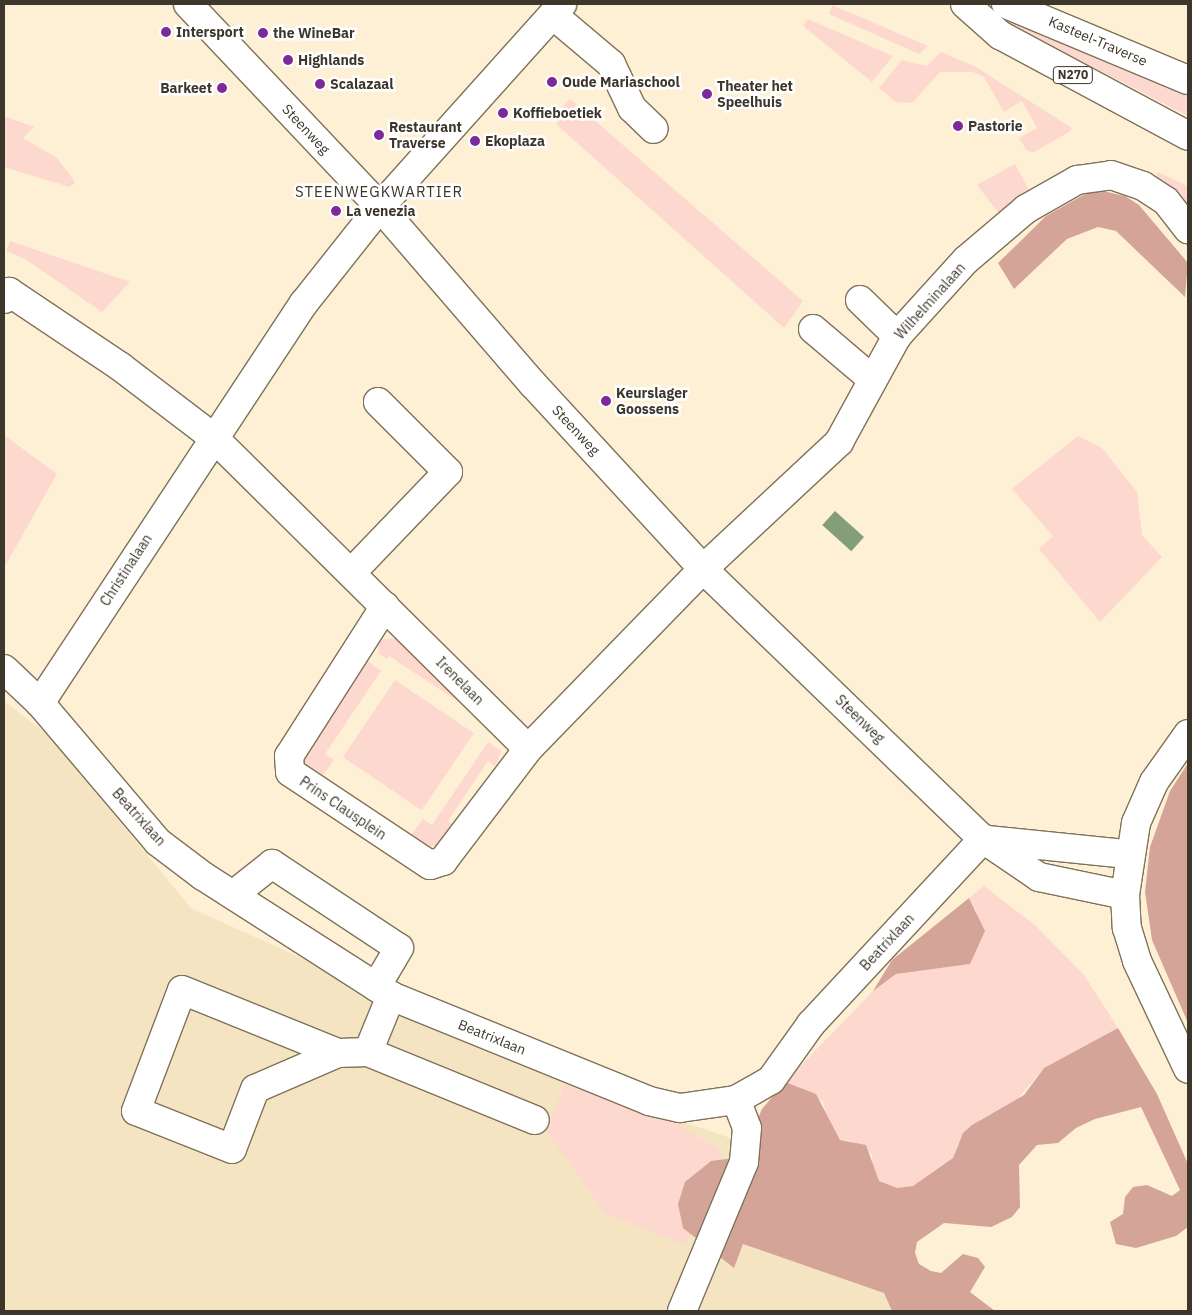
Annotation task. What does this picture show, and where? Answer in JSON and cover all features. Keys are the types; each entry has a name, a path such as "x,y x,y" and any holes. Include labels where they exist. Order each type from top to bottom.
{"street":[{"name":"Steenweg","path":"188,4 380,207 533,384 703,568 983,839 1039,877 1125,895"},
{"name":"N270","path":"965,4 1000,35 1188,136"},
{"name":"Kasteel-Traverse","path":"1006,4 1188,80"},
{"name":"Christinalaan","path":"40,703 212,437 304,303 380,207 557,10"},
{"path":"557,10 611,64 632,108 654,129"},
{"name":"Wilhelminalaan","path":"703,568 839,442 897,336 966,260 1026,209 1077,180 1111,175 1143,186 1166,202 1188,229"},
{"path":"4,299 10,292 121,367 212,437"},
{"path":"860,300 897,336"},
{"path":"813,328 872,379"},
{"path":"351,573 448,472 378,402"},
{"name":"Irenelaan","path":"212,437 528,749"},
{"path":"528,749 703,568"},
{"name":"Prins Clausplein","path":"385,606 289,756 290,772 430,866 443,862 528,749"},
{"name":"Beatrixlaan","path":"4,669 40,703 158,842 233,895 384,991 648,1101 680,1108 736,1100 771,1080 811,1024 983,839"},
{"path":"1188,734 1154,782 1128,854 1125,895 1137,961 1188,1069"},
{"path":"983,839 1128,854"},
{"path":"233,895 272,864 399,948 384,991 368,1052"},
{"path":"338,1053 182,990 136,1111 232,1148 255,1089 338,1053 368,1052 535,1120"},
{"path":"682,1311 744,1162 747,1128 736,1100"}],"shaded area":[{"path":"832,5 928,46 919,54 829,14"},
{"path":"999,12 1188,92 1188,116 996,17"},
{"path":"808,19 893,56 872,82 803,26"},
{"path":"941,52 976,67 1072,128 1069,132 1034,152 1027,151 1019,138 1037,128 1022,101 1004,112 984,77 973,72 940,72 912,103 896,102 879,88 902,60 927,66"},
{"path":"570,99 803,301 784,328 556,124 567,112 562,107"},
{"path":"4,116 34,127 23,138 57,158 75,182 70,187 4,167"},
{"path":"1015,164 1032,195 1001,216 977,185"},
{"path":"1157,172 1188,186 1188,214 1156,179"},
{"path":"1094,189 1125,196 1139,205 1188,263 1185,297 1116,231 1098,227 1067,239 1014,289 998,263 1046,216"},
{"path":"10,241 130,282 102,312 25,259 6,251"},
{"path":"4,435 57,474 5,566 4,566"},
{"path":"1078,436 1102,448 1137,492 1142,535 1162,557 1100,622 1039,549 1053,536 1012,489"},
{"path":"835,511 864,537 851,551 822,525"},
{"path":"398,638 497,727 389,656 387,659 379,654 378,640"},
{"path":"368,661 381,671 325,754 334,760 319,781 305,772 302,762 308,735 316,740"},
{"path":"395,680 474,733 422,810 343,757"},
{"path":"4,701 47,734 191,908 601,1094 742,1142 846,1198 892,1311 4,1311"},
{"path":"488,742 501,751 498,761 495,766 488,761 448,821 455,826 440,844 430,847 407,840 423,819 432,825"},
{"path":"1188,763 1188,1023 1152,940 1145,892 1150,847 1170,791"},
{"path":"984,886 1036,926 1084,975 1118,1028 1044,1068 1015,1102 981,1119 958,1144 953,1158 936,1173 913,1186 897,1188 879,1181 872,1167 872,1154 851,1141 840,1140 830,1129 823,1102 785,1082 873,991 896,974 970,964 977,912 969,898"},
{"path":"969,898 985,931 970,964 896,974 873,991 892,960"},
{"path":"1118,1028 1157,1094 1188,1164 1188,1227 1176,1236 1136,1248 1116,1244 1110,1222 1123,1214 1125,1197 1133,1187 1147,1185 1172,1196 1180,1190 1141,1107 1095,1119 1076,1128 1058,1143 1037,1145 1019,1165 1020,1207 1012,1217 991,1227 944,1223 917,1242 915,1253 919,1264 931,1271 941,1273 963,1254 978,1258 985,1267 970,1292 995,1311 892,1311 884,1293 743,1244 734,1268 683,1228 678,1204 685,1182 711,1161 741,1157 762,1109 785,1082 816,1094 840,1140 866,1145 879,1181 897,1188 913,1186 953,1158 963,1133 972,1125 1024,1095 1044,1068"},
{"path":"565,1082 676,1123 722,1152 685,1245 605,1213 547,1132"}],"place":[{"name":"Intersport","path":"166,32"},
{"name":"the WineBar","path":"263,33"},
{"name":"Highlands","path":"288,60"},
{"name":"Oude Mariaschool","path":"552,82"},
{"name":"Scalazaal","path":"320,84"},
{"name":"Barkeet","path":"222,88"},
{"name":"Theater het Speelhuis","path":"707,94"},
{"name":"Koffieboetiek","path":"503,113"},
{"name":"Pastorie","path":"958,126"},
{"name":"Restaurant Traverse","path":"379,135"},
{"name":"Ekoplaza","path":"475,141"},
{"name":"La venezia","path":"336,211"},
{"name":"Keurslager Goossens","path":"606,401"}],"district":[{"name":"STEENWEGKWARTIER","path":"379,192"}]}
